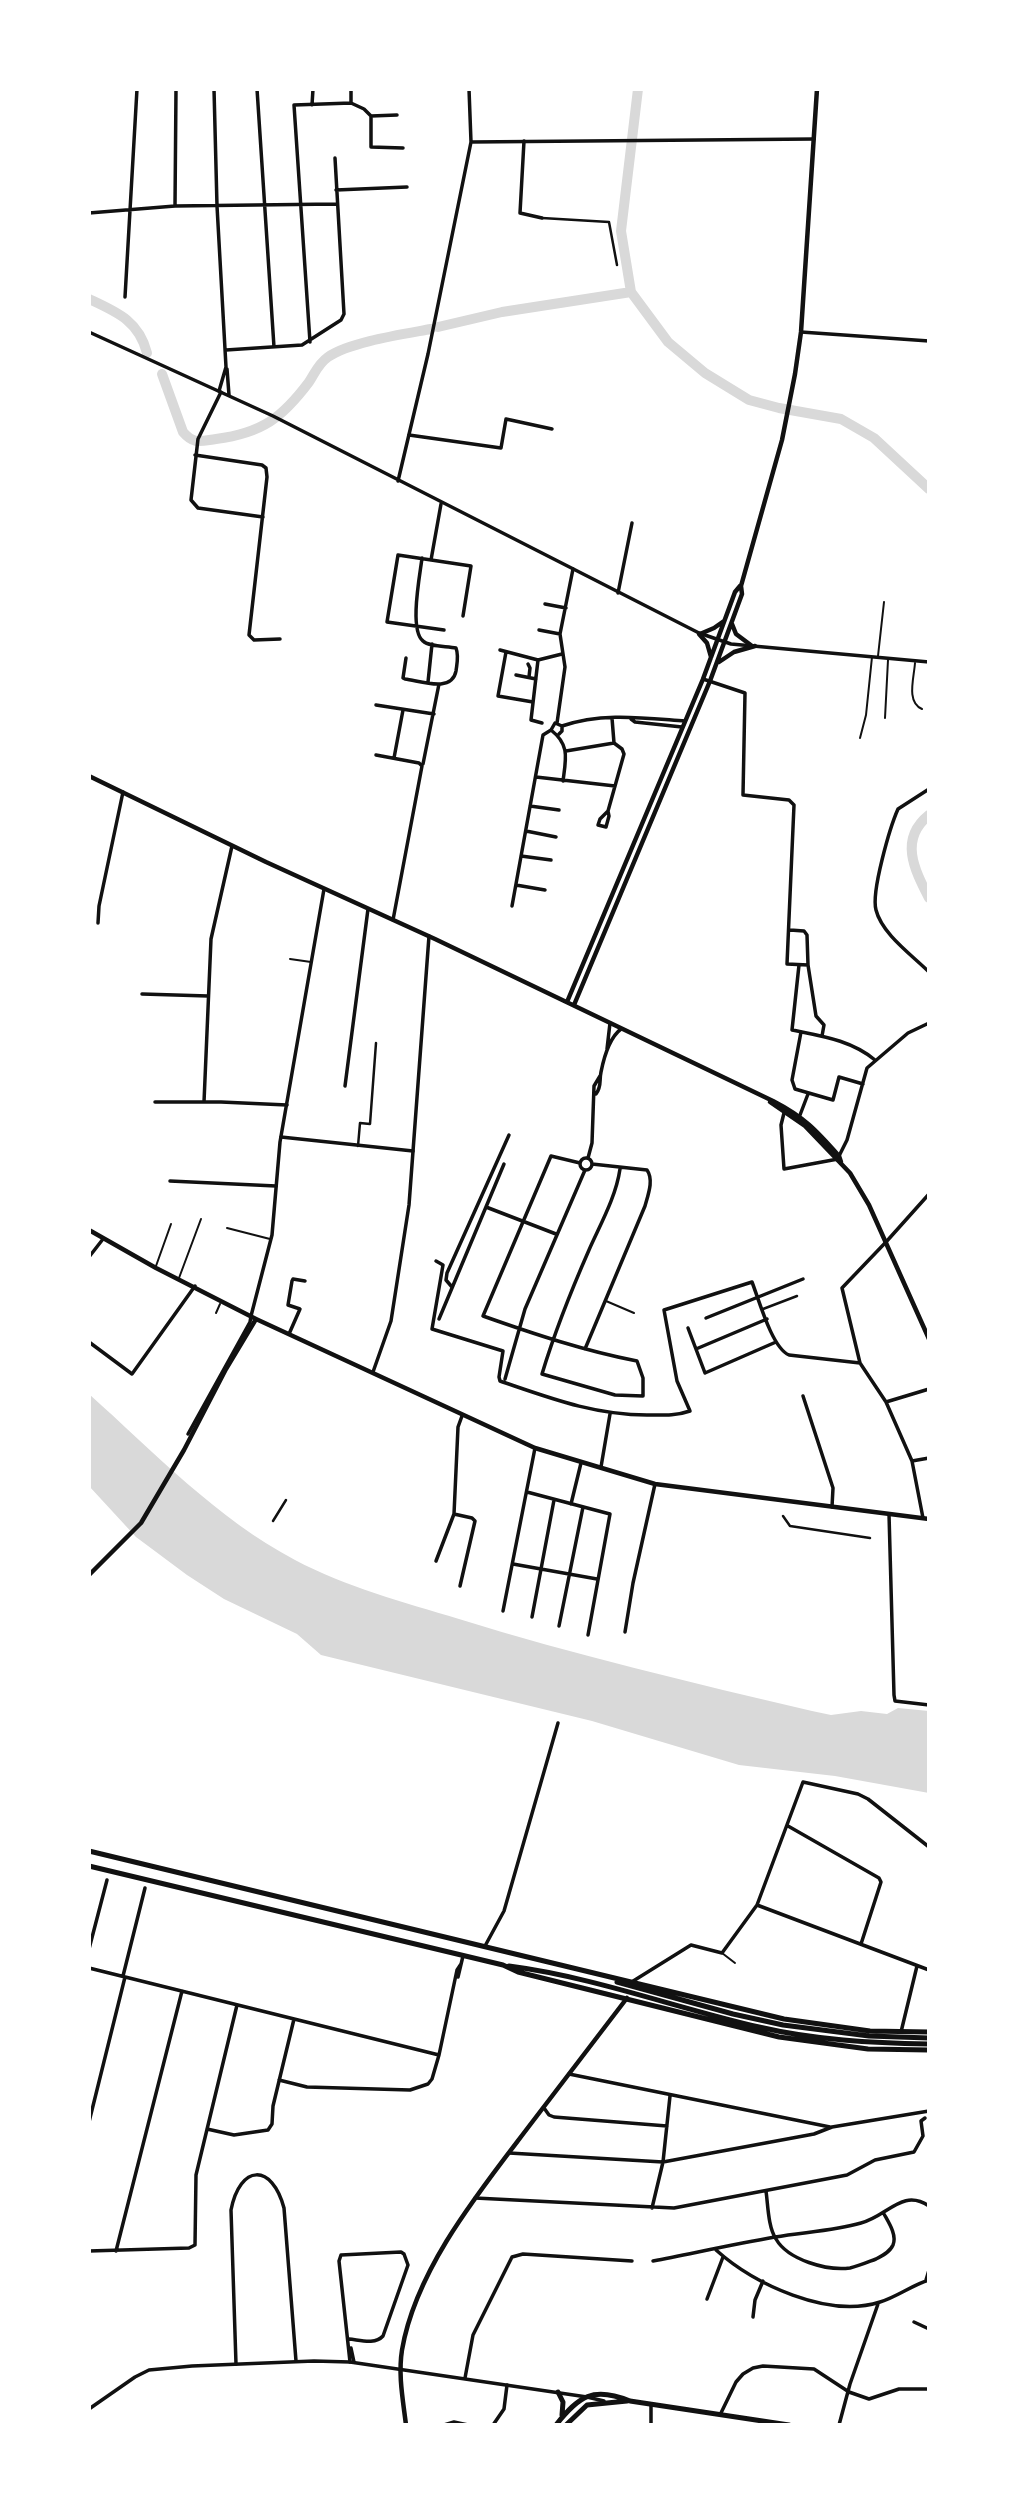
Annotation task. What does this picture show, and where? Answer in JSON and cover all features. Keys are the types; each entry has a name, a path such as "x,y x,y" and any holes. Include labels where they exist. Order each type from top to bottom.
{"main road":[{"path":"573,1005 710,681 742,594 741,586 788,415 801,332 817,89"},
{"path":"567,1002 703,679 735,592 741,586"},
{"path":"711,658 707,643 699,634 725,620"},
{"path":"732,622 734,633 753,646"},
{"path":"716,665 734,652 753,646"},
{"path":"89,776 800,1115 839,1159 866,1199 929,1339"},
{"path":"769,1101 805,1126 839,1159"},
{"path":"89,1230 256,1319 535,1448 655,1483 926,1518"},
{"path":"89,1575 141,1523 256,1319"},
{"path":"89,1851 571,1967 630,1990 779,2037 824,2045 929,2050"},
{"path":"89,1866 503,1965 784,2020 898,2032 929,2032"},
{"path":"630,1990 826,2032 929,2038"},
{"path":"630,1990 792,2034 868,2043 929,2044"},
{"path":"406,2425 400,2369 406,2333 420,2292 475,2198 630,1990"},
{"path":"895,2049 898,2032"},
{"path":"558,2392 564,2404 561,2419"},
{"path":"556,2425 575,2403 587,2397 609,2395 630,2401 789,2425"},
{"path":"566,2425 580,2409 592,2403 630,2401"}],"street":[{"path":"125,297 137,89"},
{"path":"175,206 176,89"},
{"path":"214,89 226,367 220,391 198,439 191,500 198,508 263,517"},
{"path":"257,89 274,347"},
{"path":"312,105 313,89"},
{"path":"351,89 351,103"},
{"path":"398,481 448,262 471,142 469,89"},
{"path":"310,342 294,105 351,103 371,116 371,147 403,148"},
{"path":"371,116 397,116"},
{"path":"471,142 814,139"},
{"path":"524,141 520,213 541,218 609,222 617,265"},
{"path":"226,351 302,345 341,320 344,314 335,158"},
{"path":"336,190 407,187"},
{"path":"89,213 175,206 336,204"},
{"path":"108,207 117,210"},
{"path":"89,332 275,417 699,634 724,642 753,646 929,662"},
{"path":"801,332 929,341"},
{"path":"226,367 229,372 229,396"},
{"path":"409,435 501,448 506,419 552,429"},
{"path":"195,455 264,466 267,477 249,635 254,640 280,639"},
{"path":"431,559 441,504"},
{"path":"618,593 632,523"},
{"path":"444,630 387,620 398,555 471,567 463,616"},
{"path":"406,658 403,678 439,684 451,682 455,678 458,653 456,648 422,641 415,618 422,558"},
{"path":"557,723 565,667 561,634 573,569"},
{"path":"545,604 566,608"},
{"path":"539,630 561,634"},
{"path":"428,682 432,644"},
{"path":"500,650 538,660 563,654"},
{"path":"506,652 498,696 533,702"},
{"path":"538,660 531,720 541,723"},
{"path":"528,664 528,677"},
{"path":"516,675 536,679"},
{"path":"703,679 745,693 742,794 789,800 794,805 786,964 808,965"},
{"path":"393,920 439,684"},
{"path":"376,705 434,714"},
{"path":"394,758 403,710"},
{"path":"557,723 562,726 612,717 685,721"},
{"path":"612,717 614,743"},
{"path":"629,718 635,722 682,727"},
{"path":"512,906 543,735 557,723"},
{"path":"559,734 562,726"},
{"path":"551,730 559,734 566,751 563,780"},
{"path":"566,751 614,743 622,749 624,754 608,811 608,823 606,827 601,827 598,825 600,819 608,811"},
{"path":"376,755 422,765"},
{"path":"536,777 615,786"},
{"path":"929,789 898,809 875,892 876,910 885,927 929,972"},
{"path":"98,923 99,906 123,792"},
{"path":"530,806 559,810"},
{"path":"526,831 556,836"},
{"path":"204,1102 211,939 232,846"},
{"path":"521,856 551,860"},
{"path":"516,885 545,890"},
{"path":"188,1434 250,1322 271,1240 281,1137 324,889"},
{"path":"345,1086 368,909"},
{"path":"789,930 804,931 807,934 808,965 816,1016 824,1025 822,1036"},
{"path":"373,1373 391,1321 409,1205 429,936"},
{"path":"799,965 792,1030 822,1036 862,1050 875,1060"},
{"path":"142,994 208,996"},
{"path":"585,1349 641,1217 650,1188 650,1175 647,1170 592,1164 588,1158 592,1143 594,1086 600,1076 607,1051 610,1023"},
{"path":"784,1112 781,1125 784,1169 839,1159 867,1068 908,1033 929,1023"},
{"path":"607,1051 621,1029"},
{"path":"801,1032 796,1057 795,1089 833,1100 839,1077 863,1084"},
{"path":"358,1146 359,1124 370,1124 376,1043"},
{"path":"595,1096 600,1088 600,1076"},
{"path":"800,1115 808,1094"},
{"path":"155,1102 287,1105"},
{"path":"452,1287 446,1280 447,1273 509,1135"},
{"path":"281,1137 414,1151"},
{"path":"585,1170 580,1163 551,1156 483,1316 519,1328 553,1339 585,1349 637,1361 643,1378 643,1396 615,1395 542,1374 553,1339 618,1180 620,1169"},
{"path":"580,1163 583,1158 588,1158"},
{"path":"439,1319 504,1164"},
{"path":"505,1379 519,1328 556,1234 585,1170 590,1169 592,1164"},
{"path":"170,1181 276,1186"},
{"path":"926,1518 912,1461 886,1402 860,1363 842,1288 929,1194"},
{"path":"479,1204 556,1234"},
{"path":"89,1257 103,1239"},
{"path":"436,1261 443,1265 443,1275 432,1329 503,1350 500,1381 610,1414 664,1415 688,1412 690,1409 677,1381 664,1310 752,1282 776,1342 783,1352 789,1355 860,1363"},
{"path":"705,1318 803,1279"},
{"path":"289,1334 300,1309 288,1305 292,1281 305,1281"},
{"path":"89,1342 132,1374 194,1286"},
{"path":"763,1308 797,1296"},
{"path":"696,1349 767,1319"},
{"path":"688,1328 705,1373 776,1342"},
{"path":"886,1402 929,1389"},
{"path":"803,1396 833,1489 832,1507"},
{"path":"601,1468 610,1414"},
{"path":"436,1561 454,1514 458,1427 462,1416"},
{"path":"503,1611 535,1448"},
{"path":"912,1461 929,1458"},
{"path":"571,1504 581,1463"},
{"path":"625,1632 655,1483"},
{"path":"527,1492 610,1514 588,1635"},
{"path":"273,1521 286,1500"},
{"path":"532,1617 554,1500"},
{"path":"559,1626 583,1507"},
{"path":"454,1514 475,1521 460,1586"},
{"path":"889,1514 895,1701 929,1705"},
{"path":"783,1516 790,1526 870,1538"},
{"path":"513,1564 597,1580"},
{"path":"485,1947 511,1890 558,1723"},
{"path":"630,1990 691,1945 722,1954 757,1905 789,1826 803,1782 858,1794 868,1799 929,1847"},
{"path":"789,1826 879,1878 881,1882 861,1944"},
{"path":"89,1949 107,1880"},
{"path":"89,2122 145,1888"},
{"path":"757,1905 929,1970"},
{"path":"279,2080 307,2087 418,2089 432,2079 457,1970 463,1956"},
{"path":"898,2032 917,1966"},
{"path":"89,1968 439,2055"},
{"path":"116,2251 182,1990"},
{"path":"89,2251 189,2248 195,2245 196,2175 237,2005"},
{"path":"207,2129 234,2135 268,2130 272,2124 273,2106 294,2019"},
{"path":"569,2074 832,2127"},
{"path":"652,2207 663,2162 670,2096"},
{"path":"544,2107 549,2115 554,2117 667,2126"},
{"path":"509,2153 663,2162 814,2133 832,2127 929,2111"},
{"path":"475,2198 674,2208 847,2175 875,2160 914,2152 923,2136 921,2121 925,2118"},
{"path":"923,2136 929,2139"},
{"path":"236,2364 231,2210 239,2186 252,2174 261,2175 275,2186 284,2208 296,2361"},
{"path":"766,2191 774,2237 782,2247 799,2258 834,2267 848,2268 880,2257 893,2245 893,2232 884,2214"},
{"path":"653,2261 774,2237 856,2225 884,2214 909,2198 918,2199 929,2206"},
{"path":"715,2250 734,2266 762,2281 816,2303 838,2306 878,2303 928,2280 929,2270"},
{"path":"349,2339 372,2342 383,2336 408,2265 401,2252 341,2255 339,2261 349,2346 352,2362"},
{"path":"465,2378 473,2335 512,2257 523,2254 632,2261"},
{"path":"707,2299 723,2257"},
{"path":"753,2317 755,2300 762,2281"},
{"path":"839,2425 878,2303"},
{"path":"914,2322 929,2329"},
{"path":"89,2409 149,2370 296,2361 352,2362 558,2392 605,2402"},
{"path":"720,2415 736,2382 753,2368 775,2366 814,2369 849,2391 872,2399 899,2389 929,2389"},
{"path":"493,2425 504,2409 507,2384"},
{"path":"651,2404 652,2425"},
{"path":"444,2425 454,2422 468,2425"}],"lane":[{"path":"860,738 884,602"},
{"path":"885,718 888,658"},
{"path":"915,661 912,698 916,706 922,709"},
{"path":"290,959 312,962"},
{"path":"179,1279 201,1219"},
{"path":"156,1268 171,1224"},
{"path":"227,1228 271,1240"},
{"path":"216,1313 222,1300"},
{"path":"606,1301 634,1313"},
{"path":"722,1954 735,1963"}],"shaded area":[{"path":"89,1394 187,1483 239,1525 314,1570 355,1586 546,1645 812,1711 831,1715 861,1711 887,1714 898,1708 929,1711 929,1793 835,1776 739,1765 592,1721 321,1655 297,1634 224,1599 187,1575 136,1537 89,1486"}],"waterway":[{"path":"638,89 621,231 631,292 668,342 705,373 749,400 841,419 874,438 929,489"},
{"path":"438,327 502,312 631,292"},
{"path":"89,299 118,313 133,325 147,353"},
{"path":"162,374 183,432 194,440 216,439 246,433 270,422 299,395 322,363 337,352 377,339 431,329"},
{"path":"929,815 914,834 912,844 914,865 929,898"}]}
